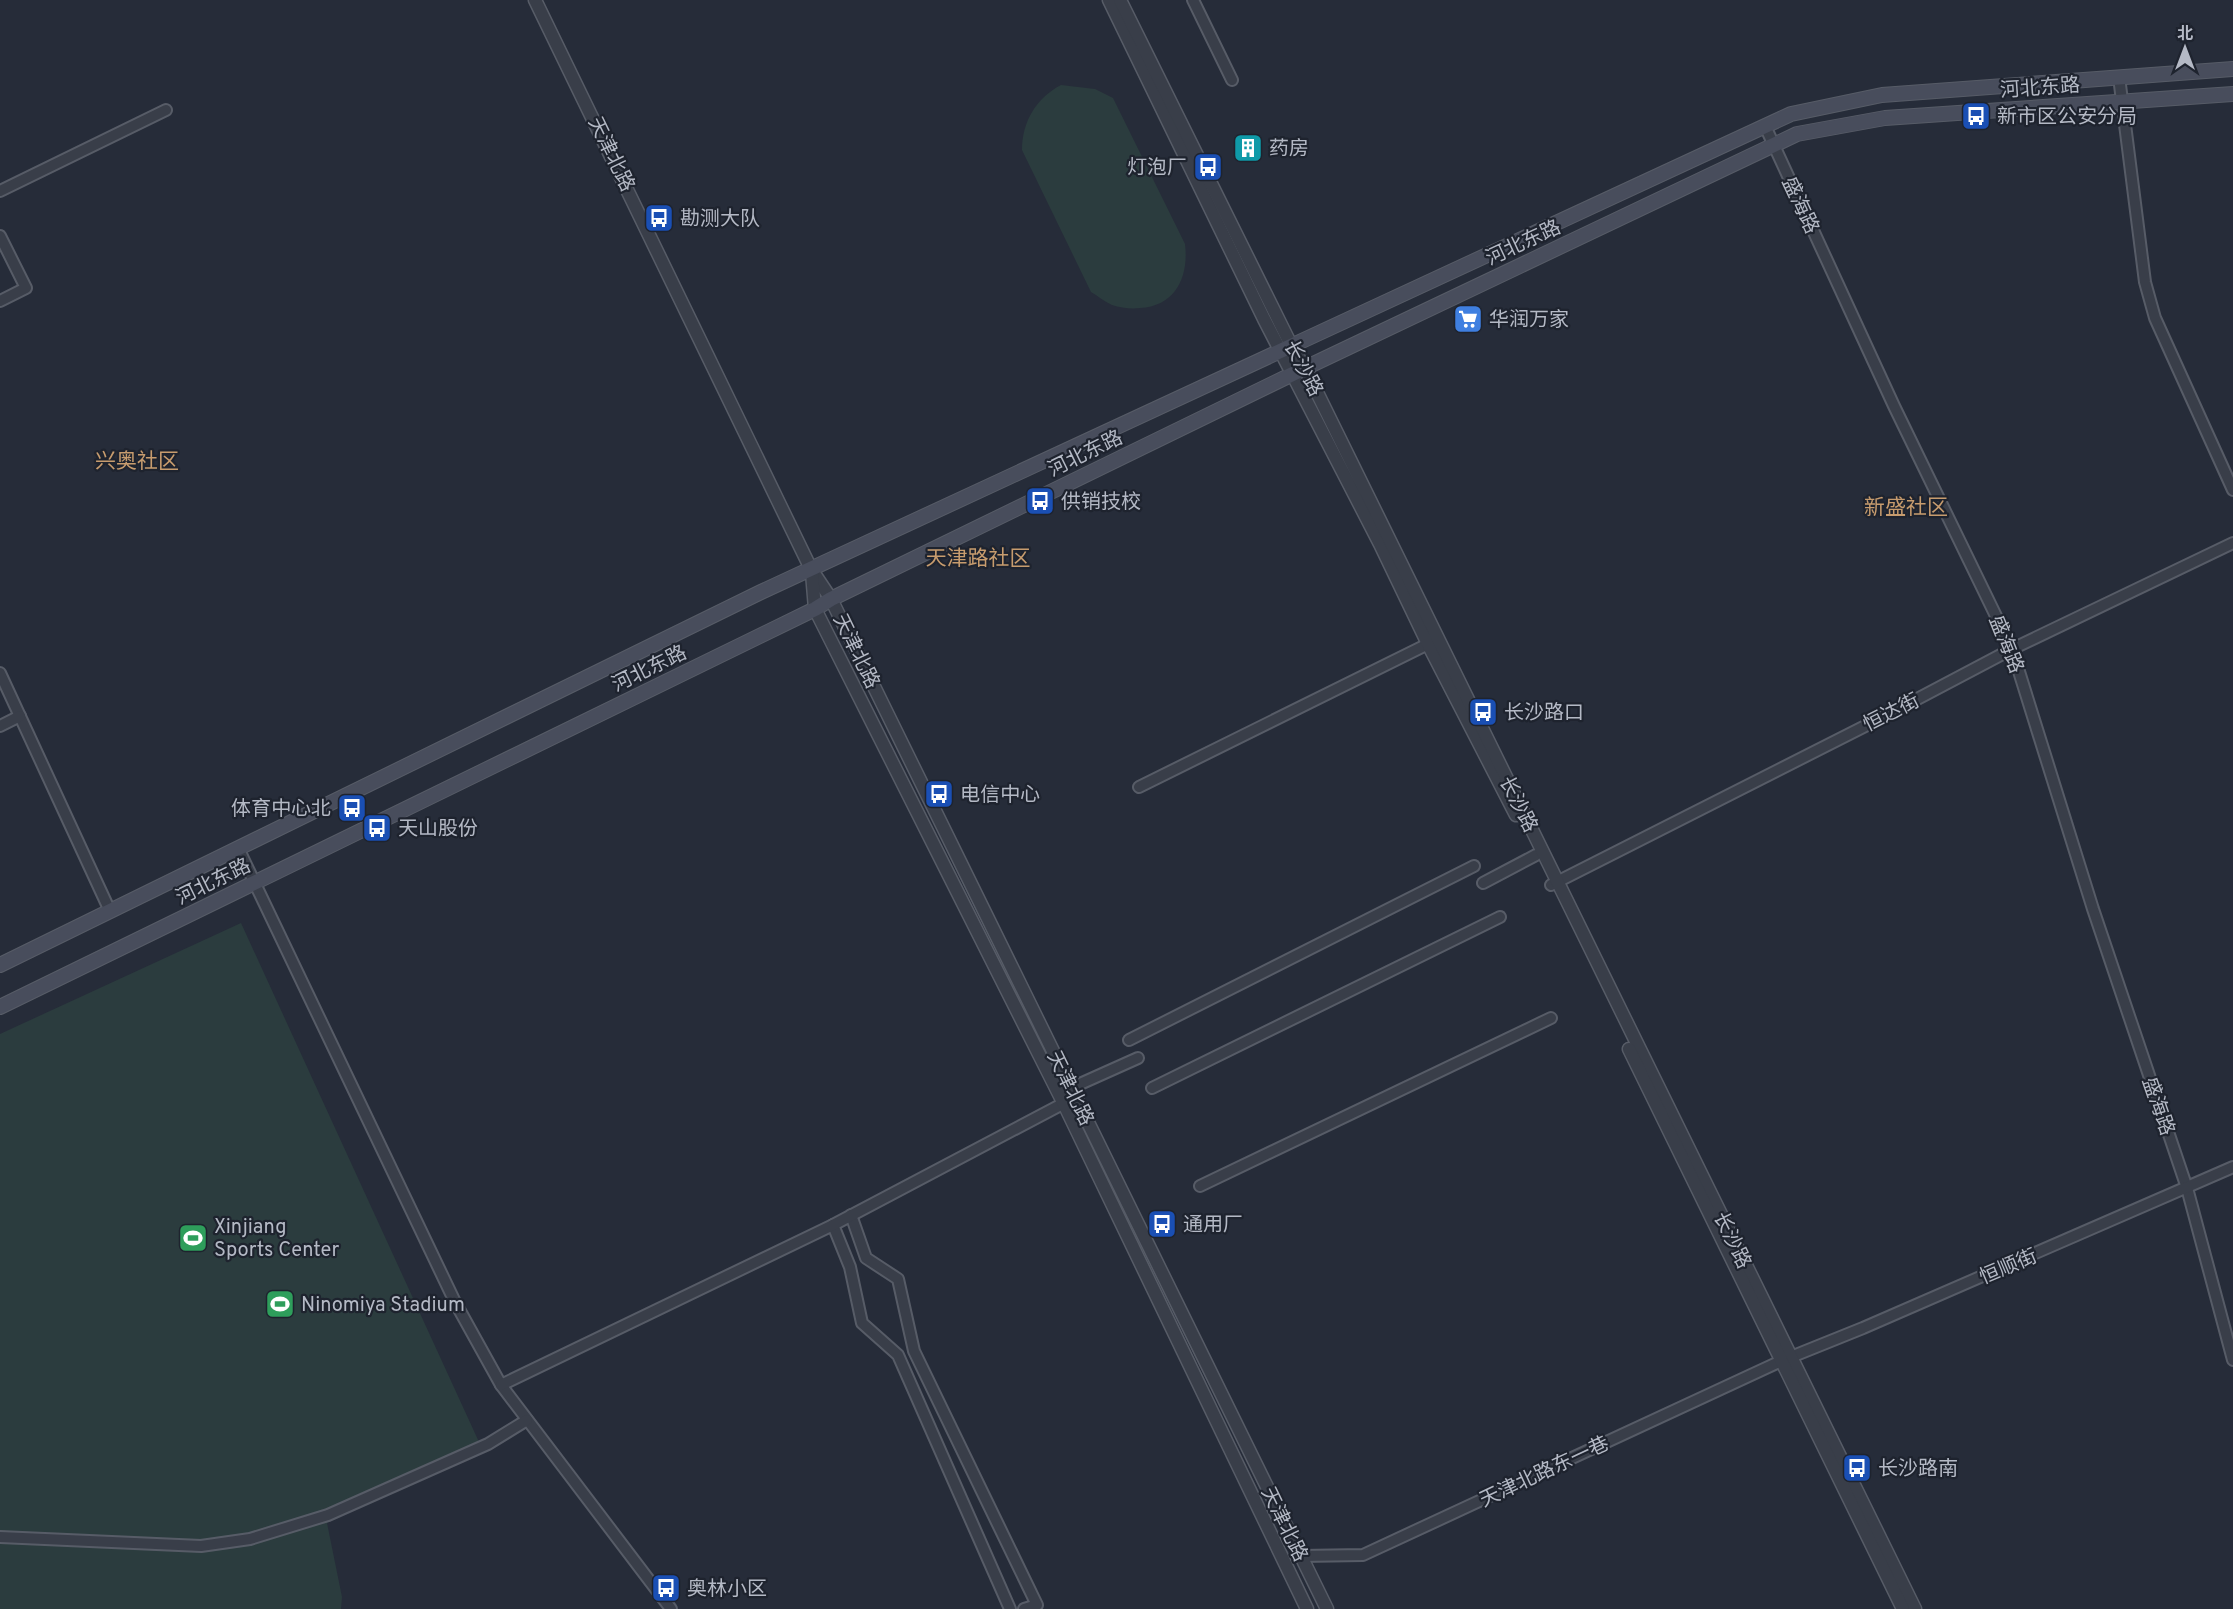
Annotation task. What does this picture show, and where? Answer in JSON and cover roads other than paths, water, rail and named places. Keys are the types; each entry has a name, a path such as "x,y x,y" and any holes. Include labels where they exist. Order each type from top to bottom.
{"main road":[{"path":"0,965 812,569 1791,114 1882,95 2233,69"},
{"name":"河北东路","path":"0,1007 1299,371 1797,134 1885,118 2233,94"}],"street":[{"name":"天津北路","path":"535,0 812,569 831,599 1327,1609"},
{"name":"长沙路","path":"1109,0 1424,613 1627,1027 1903,1609"},
{"name":"长沙路","path":"1120,0 1286,347"},
{"path":"1192,0 1232,80"},
{"path":"2119,77 2145,282 2156,318 2233,490"},
{"path":"0,191 165,110"},
{"name":"盛海路","path":"1765,126 1894,406 2012,649 2093,909 2187,1188 2233,1360"},
{"path":"0,236 26,288 0,301"},
{"name":"长沙路","path":"1299,371 1428,645 1536,855 1555,883"},
{"name":"恒达街","path":"1555,883 2012,649 2233,543"},
{"name":"天津北路","path":"812,569 815,609 1064,1104 1307,1609"},
{"path":"1139,787 1428,645"},
{"path":"0,673 110,911"},
{"path":"0,726 20,716"},
{"path":"238,848 455,1302 501,1385 671,1609"},
{"path":"1483,883 1536,855"},
{"path":"1129,1040 1474,866"},
{"path":"1152,1088 1500,917"},
{"path":"1200,1186 1551,1018"},
{"path":"501,1385 833,1225 1064,1104 1073,1093 1138,1058"},
{"name":"恒顺街","path":"1786,1360 2233,1167"},
{"path":"851,1215 866,1258 898,1279 914,1351 1037,1605 1024,1609"},
{"path":"833,1225 850,1267 862,1323 898,1355 1010,1609"},
{"name":"长沙路","path":"1786,1360 1915,1609"},
{"name":"天津北路东一巷","path":"1301,1556 1363,1555 1786,1360"},
{"path":"0,1537 201,1545 250,1539 328,1515 488,1444 527,1420"}],"place":[{"name":"新市区公安分局","path":"1976,116"},
{"name":"药房","path":"1248,148"},
{"name":"灯泡厂","path":"1208,167"},
{"name":"勘测大队","path":"659,218"},
{"name":"华润万家","path":"1468,319"},
{"name":"供销技校","path":"1040,501"},
{"name":"长沙路口","path":"1483,712"},
{"name":"电信中心","path":"939,794"},
{"name":"体育中心北","path":"352,808"},
{"name":"天山股份","path":"377,828"},
{"name":"通用厂","path":"1162,1224"},
{"name":"Xinjiang Sports Center","path":"193,1238"},
{"name":"Ninomiya Stadium","path":"280,1304"},
{"name":"长沙路南","path":"1857,1468"},
{"name":"奥林小区","path":"666,1588"}],"district":[{"name":"兴奥社区","path":"137,461"},
{"name":"新盛社区","path":"1906,507"},
{"name":"天津路社区","path":"978,558"}]}
